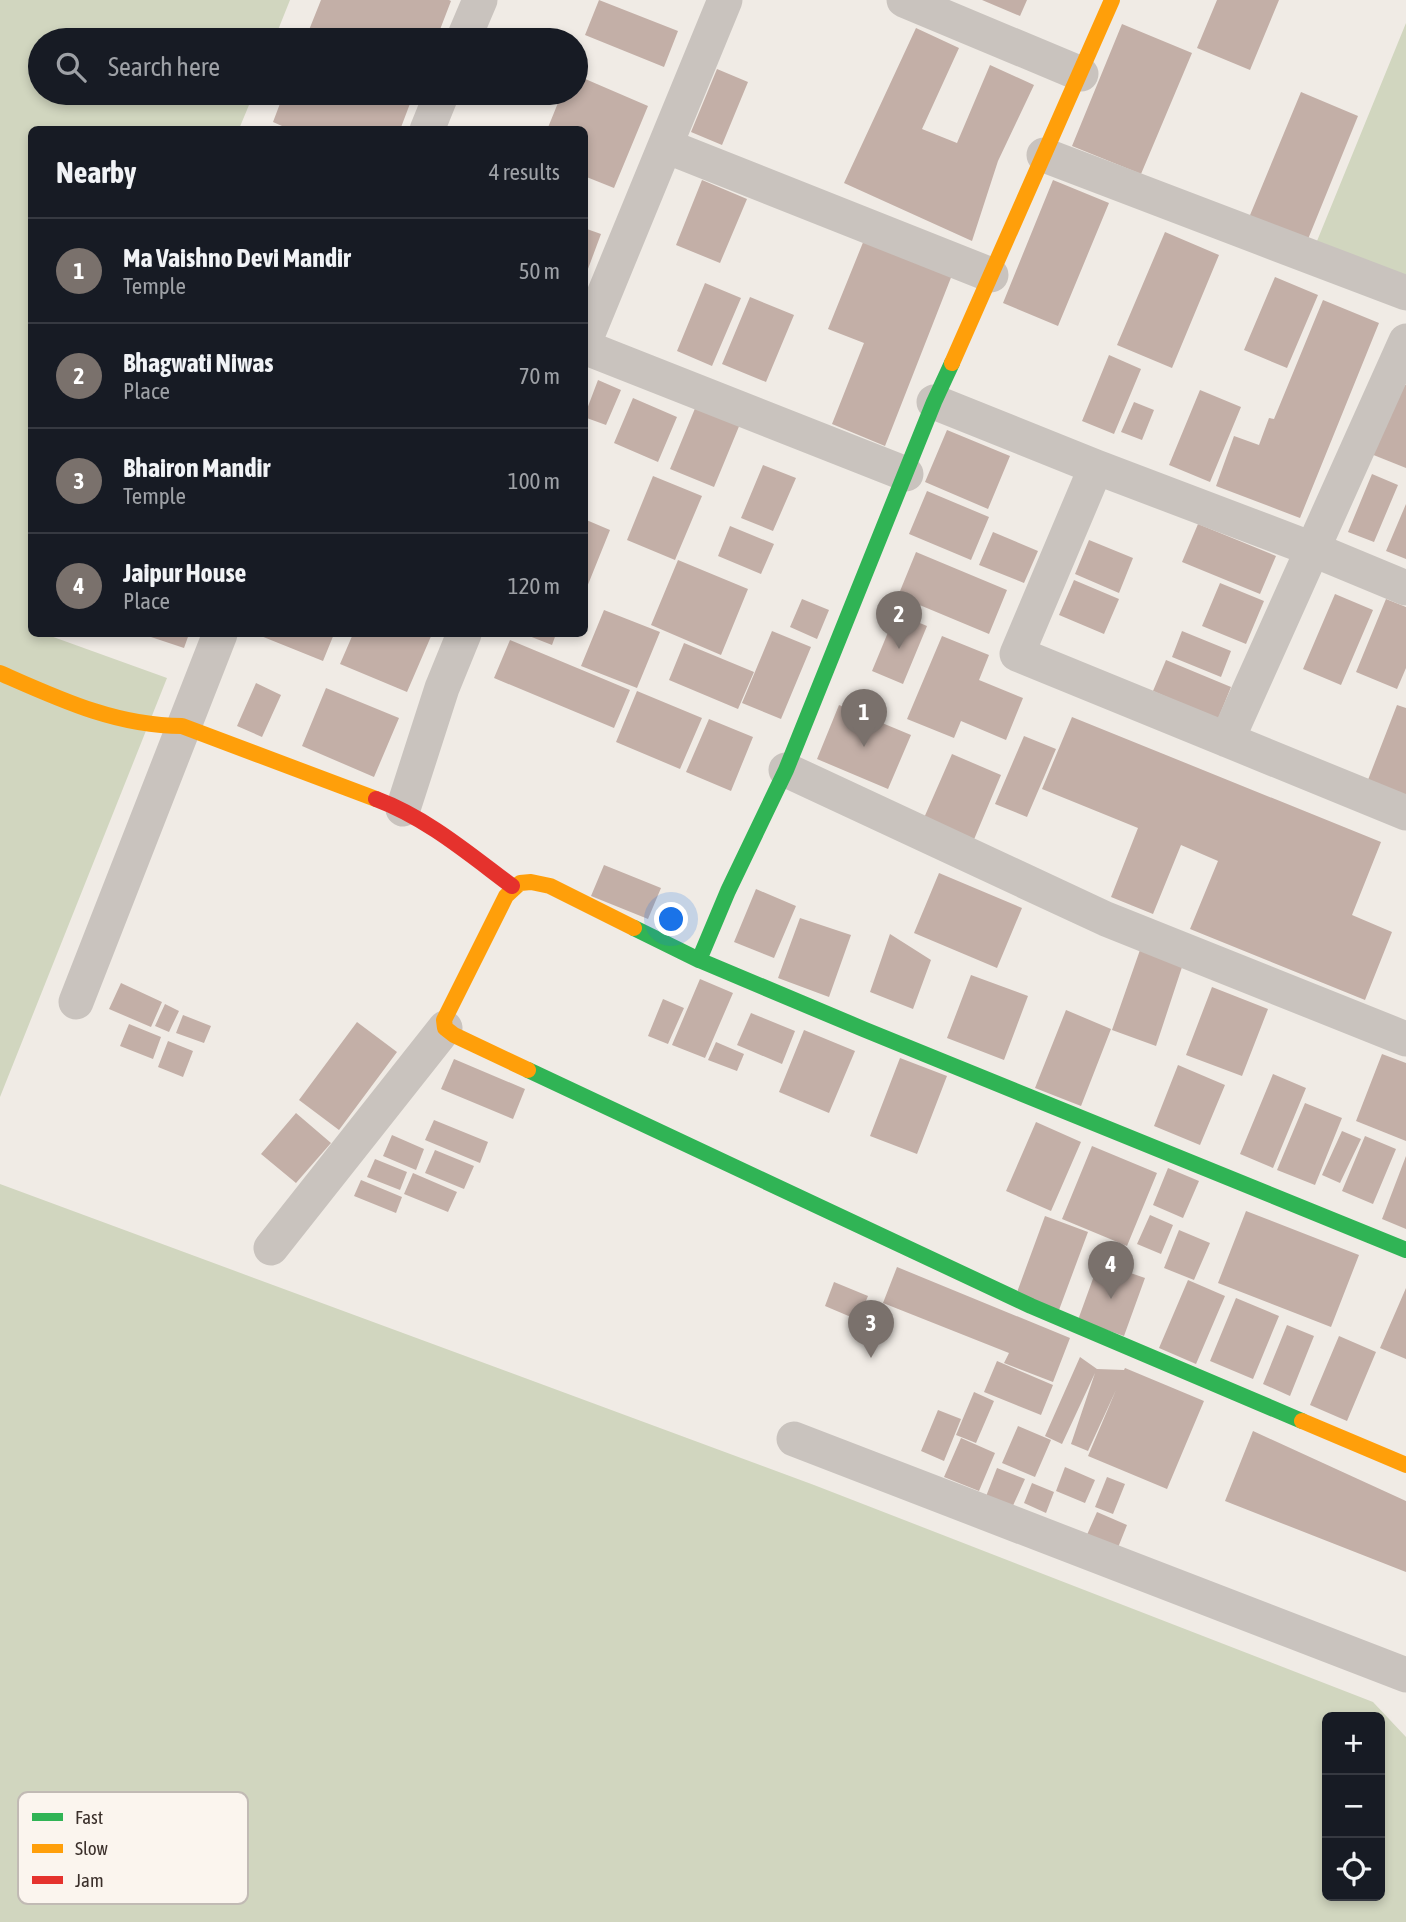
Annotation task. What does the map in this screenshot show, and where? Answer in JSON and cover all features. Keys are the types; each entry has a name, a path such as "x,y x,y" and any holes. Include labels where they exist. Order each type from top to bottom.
{"street":[{"path":"468,28 480,0"},
{"path":"588,335 725,0"},
{"path":"904,0 1081,74"},
{"path":"699,960 728,891 786,770 934,401 1112,0"},
{"path":"429,126 437,105"},
{"path":"666,146 992,275"},
{"path":"1044,155 1406,293"},
{"path":"588,347 906,474"},
{"path":"1227,740 1404,348"},
{"path":"934,401 1406,588"},
{"path":"1096,467 1017,654 1406,813"},
{"path":"76,1002 219,637"},
{"path":"403,809 442,688 463,637"},
{"path":"0,673 75,705 115,717 144,724 182,726 403,809 458,845 512,887"},
{"path":"786,770 1106,919 1406,1039"},
{"path":"1406,1250 699,960 550,886 523,881 512,887 444,1020 445,1028 454,1035 1031,1306 1406,1465"},
{"path":"271,1248 445,1028"},
{"path":"794,1439 1406,1675"}],"green space":[{"path":"0,0 290,0 279,28 28,28 28,105 249,105 240,126 28,126 28,637 53,637 167,678 0,1097"},
{"path":"1406,23 1406,277 1317,241"},
{"path":"0,1184 814,1485 1373,1702 1382,1712 1322,1712 1322,1901 1385,1901 1385,1715 1406,1737 1406,1922 0,1922"}],"building":[{"path":"321,0 451,1 441,28 310,28"},
{"path":"599,0 678,31 664,67 588,36 588,28"},
{"path":"982,0 1027,0 1020,16"},
{"path":"1217,0 1279,0 1250,70 1197,48"},
{"path":"1122,24 1192,53 1141,174 1072,146"},
{"path":"916,28 959,48 922,129 957,143 990,65 1034,85 998,161 972,241 844,183"},
{"path":"717,69 748,82 722,145 691,132"},
{"path":"588,80 648,106 614,188 588,178 588,126 549,126 557,105 588,105"},
{"path":"1301,92 1358,116 1306,244 1248,220"},
{"path":"279,105 409,105 402,126 282,126 273,122"},
{"path":"702,180 747,199 720,263 676,245"},
{"path":"1053,180 1109,203 1058,326 1003,303"},
{"path":"588,229 601,234 588,269"},
{"path":"1165,232 1219,255 1172,368 1117,345"},
{"path":"864,240 952,275 885,446 832,424 864,343 828,329"},
{"path":"1275,277 1318,295 1287,368 1244,350"},
{"path":"705,283 741,298 712,366 677,351"},
{"path":"750,297 794,315 766,382 722,364"},
{"path":"1323,300 1379,323 1300,518 1216,486 1234,436 1259,445 1269,418 1274,419"},
{"path":"1109,355 1141,369 1114,434 1082,421"},
{"path":"598,380 621,390 606,425 588,418 588,406"},
{"path":"1401,382 1406,385 1406,468 1371,454"},
{"path":"1200,390 1241,407 1210,482 1169,465"},
{"path":"633,398 677,417 658,462 614,443"},
{"path":"1134,402 1154,410 1142,440 1121,432"},
{"path":"696,406 740,424 714,487 670,469"},
{"path":"947,430 1010,456 988,509 925,482"},
{"path":"763,465 796,478 773,531 741,518"},
{"path":"1372,474 1398,485 1374,542 1348,532"},
{"path":"653,476 702,496 675,560 627,540"},
{"path":"927,491 989,517 971,560 909,534"},
{"path":"1406,504 1406,559 1386,551"},
{"path":"588,521 610,530 588,585"},
{"path":"1198,524 1276,556 1260,594 1182,562"},
{"path":"730,526 774,544 761,574 718,556"},
{"path":"993,532 1038,551 1024,583 979,565"},
{"path":"1089,540 1133,558 1119,593 1075,574"},
{"path":"916,552 1007,590 989,634 898,596"},
{"path":"678,560 748,589 721,655 651,625"},
{"path":"1074,580 1119,599 1104,634 1059,615"},
{"path":"1220,583 1264,601 1246,644 1202,626"},
{"path":"1335,594 1373,610 1341,685 1303,669"},
{"path":"802,599 829,610 817,639 790,627"},
{"path":"1386,599 1406,607 1406,668 1397,689 1356,672"},
{"path":"604,610 660,632 637,688 581,666"},
{"path":"896,613 927,626 903,684 872,671"},
{"path":"772,631 811,647 781,719 742,703"},
{"path":"1182,631 1231,651 1221,677 1172,657"},
{"path":"942,636 989,655 979,680 1023,698 1006,740 961,721 954,738 907,719"},
{"path":"151,637 188,637 184,648"},
{"path":"263,637 333,637 323,661"},
{"path":"352,637 431,637 407,692 340,664"},
{"path":"532,637 555,637 552,645"},
{"path":"510,640 630,690 614,728 494,678"},
{"path":"684,643 754,672 738,709 669,680"},
{"path":"1166,660 1231,687 1218,719 1153,691"},
{"path":"256,683 281,695 262,737 237,726"},
{"path":"326,688 399,718 374,777 302,746"},
{"path":"637,691 702,718 680,769 616,742"},
{"path":"839,705 911,735 888,789 817,759"},
{"path":"1397,705 1406,708 1406,800 1366,785"},
{"path":"1072,717 1381,842 1352,915 1392,932 1365,1000 1190,929 1218,861 1181,845 1153,914 1111,897 1138,828 1042,789"},
{"path":"709,719 753,737 731,791 686,772"},
{"path":"1024,736 1056,749 1027,817 995,804"},
{"path":"952,754 1001,775 970,849 920,827"},
{"path":"604,865 661,888 648,919 591,896"},
{"path":"939,873 1022,908 997,968 914,933"},
{"path":"756,889 796,906 774,958 734,942"},
{"path":"800,918 851,935 829,997 778,978"},
{"path":"890,934 931,960 913,1009 870,992"},
{"path":"1140,950 1183,964 1156,1046 1112,1030"},
{"path":"971,975 1028,996 1004,1060 947,1038"},
{"path":"700,979 733,993 705,1058 672,1045"},
{"path":"121,983 162,1002 151,1027 109,1009"},
{"path":"1212,987 1268,1009 1242,1076 1186,1055"},
{"path":"663,999 684,1008 668,1044 648,1036"},
{"path":"165,1004 179,1011 169,1032 155,1026"},
{"path":"1066,1010 1111,1029 1081,1106 1035,1088"},
{"path":"751,1013 795,1031 782,1064 737,1045"},
{"path":"183,1015 211,1026 204,1043 176,1033"},
{"path":"357,1022 397,1052 339,1130 299,1100"},
{"path":"129,1024 161,1037 153,1059 120,1046"},
{"path":"804,1030 855,1051 829,1113 779,1092"},
{"path":"168,1041 193,1051 183,1077 158,1067"},
{"path":"716,1042 744,1054 737,1071 708,1060"},
{"path":"1382,1054 1406,1063 1406,1141 1356,1121"},
{"path":"900,1058 947,1076 917,1154 870,1136"},
{"path":"454,1059 525,1089 513,1119 441,1089"},
{"path":"1178,1065 1225,1085 1200,1145 1154,1126"},
{"path":"1273,1074 1306,1088 1273,1168 1240,1154"},
{"path":"1305,1103 1342,1118 1315,1185 1277,1170"},
{"path":"296,1113 331,1143 296,1183 261,1154"},
{"path":"434,1120 488,1142 480,1163 425,1140"},
{"path":"1036,1122 1081,1142 1051,1211 1006,1191"},
{"path":"1342,1131 1361,1139 1340,1183 1322,1175"},
{"path":"392,1135 424,1149 416,1170 383,1156"},
{"path":"1365,1136 1396,1149 1373,1204 1342,1191"},
{"path":"1092,1146 1157,1173 1127,1246 1062,1219"},
{"path":"435,1150 474,1166 464,1189 425,1173"},
{"path":"1406,1156 1406,1229 1382,1219"},
{"path":"375,1159 407,1172 400,1190 367,1177"},
{"path":"1168,1168 1199,1181 1183,1218 1153,1205"},
{"path":"413,1173 457,1192 448,1212 404,1194"},
{"path":"361,1180 402,1197 396,1213 354,1196"},
{"path":"1246,1211 1359,1255 1331,1327 1218,1283"},
{"path":"1150,1215 1173,1225 1161,1254 1137,1244"},
{"path":"1045,1216 1088,1232 1059,1310 1016,1295"},
{"path":"1179,1230 1210,1243 1194,1280 1164,1268"},
{"path":"1099,1262 1145,1278 1124,1336 1078,1320"},
{"path":"897,1267 1070,1338 1053,1382 1004,1363 1009,1353 883,1303"},
{"path":"1188,1280 1225,1296 1196,1364 1159,1348"},
{"path":"834,1282 868,1296 858,1320 825,1306"},
{"path":"1406,1288 1406,1359 1380,1348"},
{"path":"1236,1298 1279,1316 1253,1379 1210,1361"},
{"path":"1287,1325 1314,1336 1290,1396 1263,1384"},
{"path":"1339,1336 1376,1352 1347,1421 1310,1405"},
{"path":"1080,1357 1097,1369 1125,1368 1204,1401 1167,1489 1088,1456 1116,1390 1088,1451 1071,1444 1095,1373 1062,1444 1045,1436"},
{"path":"997,1361 1053,1385 1041,1415 984,1392"},
{"path":"974,1392 994,1401 976,1443 956,1435"},
{"path":"938,1410 961,1419 944,1461 921,1451"},
{"path":"1018,1426 1051,1440 1035,1477 1002,1463"},
{"path":"1253,1431 1406,1501 1406,1572 1225,1501"},
{"path":"961,1438 995,1453 979,1491 944,1477"},
{"path":"1065,1467 1095,1480 1085,1503 1056,1491"},
{"path":"997,1468 1025,1479 1011,1510 985,1499"},
{"path":"1107,1477 1125,1484 1113,1514 1095,1507"},
{"path":"1032,1483 1054,1492 1046,1513 1024,1503"},
{"path":"1097,1512 1127,1525 1117,1550 1086,1537"}],"traffic: fast":[{"path":"699,960 728,891 786,770 952,363"},
{"path":"634,928 699,960 863,1029 1406,1250"},
{"path":"528,1070 1031,1306 1302,1421"}],"traffic: slow":[{"path":"952,363 1112,0"},
{"path":"0,673 66,701 111,716 158,725 182,726 376,799"},
{"path":"528,1070 454,1035 445,1028 444,1020 506,896 520,883 550,886 634,928"},
{"path":"1302,1421 1406,1465"}],"traffic: jam":[{"path":"376,799 430,826 512,886"}],"place":[{"name":"Bhagwati Niwas","path":"899,649"},
{"name":"Ma Vaishno Devi Mandir","path":"864,747"},
{"name":"Jaipur House","path":"1111,1299"},
{"name":"Bhairon Mandir","path":"871,1358"}]}
